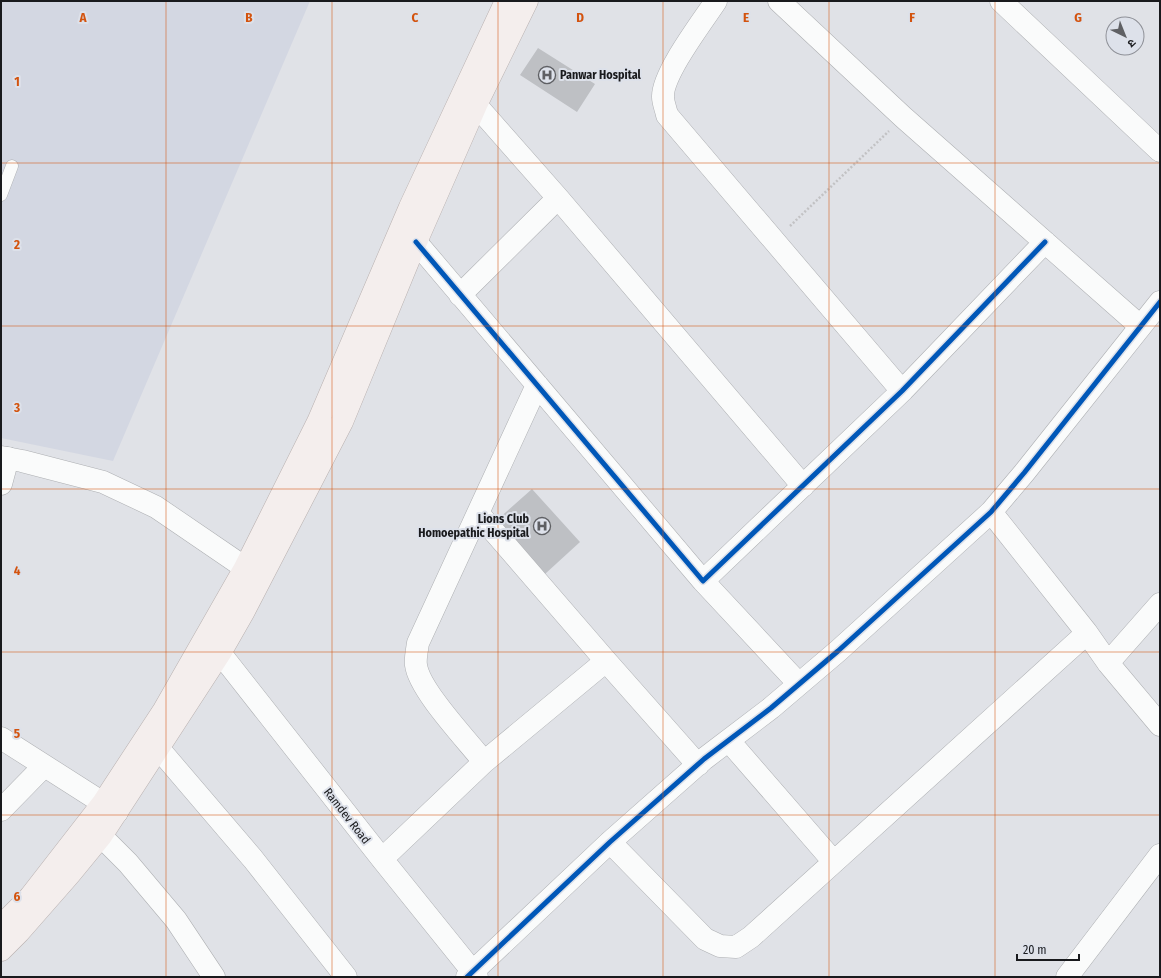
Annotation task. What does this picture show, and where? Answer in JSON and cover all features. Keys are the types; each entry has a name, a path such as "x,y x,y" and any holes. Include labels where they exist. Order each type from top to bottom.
{"main road":[{"path":"1,926 30,897 110,808 159,748 220,653 410,207 506,1"},
{"path":"1,950 19,932 69,875 101,836 110,808 164,710 253,573 342,422 416,242 476,105 528,1"}],"street":[{"path":"716,1 666,79 663,97 667,115 902,391"},
{"path":"779,1 903,117 1140,326"},
{"path":"1001,1 1160,151"},
{"path":"476,105 558,198 803,486"},
{"path":"460,295 558,198"},
{"path":"416,242 703,581 799,684"},
{"path":"703,581 902,391 1045,242"},
{"path":"472,975 610,842 698,765 771,708 838,651 991,512 1024,473 1160,302"},
{"path":"484,762 436,703 423,684 416,665 418,643 537,385"},
{"path":"1,484 4,457 103,482 156,507 253,573"},
{"path":"991,512 1108,663 1160,725"},
{"path":"478,513 698,765"},
{"path":"1108,663 1160,604"},
{"path":"610,842 705,939 720,946 736,947 751,937 1086,633"},
{"name":"Ramdev Road","path":"220,653 472,975"},
{"path":"382,859 484,762 606,661"},
{"path":"1,738 110,808"},
{"path":"729,741 834,862"},
{"path":"159,748 253,859 346,977"},
{"path":"1,810 44,766"},
{"path":"101,836 128,863 176,920 214,977"},
{"path":"1067,977 1160,855"}],"lane":[{"path":"1,195 12,166"}],"path":[{"path":"774,241 903,117"}],"shaded area":[{"path":"1,1 310,1 113,461 1,438"}],"building":[{"path":"538,48 595,84 577,112 520,75"},
{"path":"532,489 580,542 545,574 497,520"}],"cycle path":[{"path":"416,242 703,581 902,391 1045,242"},
{"path":"467,977 610,842 704,759 771,708 838,651 991,512 1024,473 1160,302"}],"place":[{"name":"Panwar Hospital","path":"547,75"},
{"name":"Lions Club Homoepathic Hospital","path":"542,526"}]}
